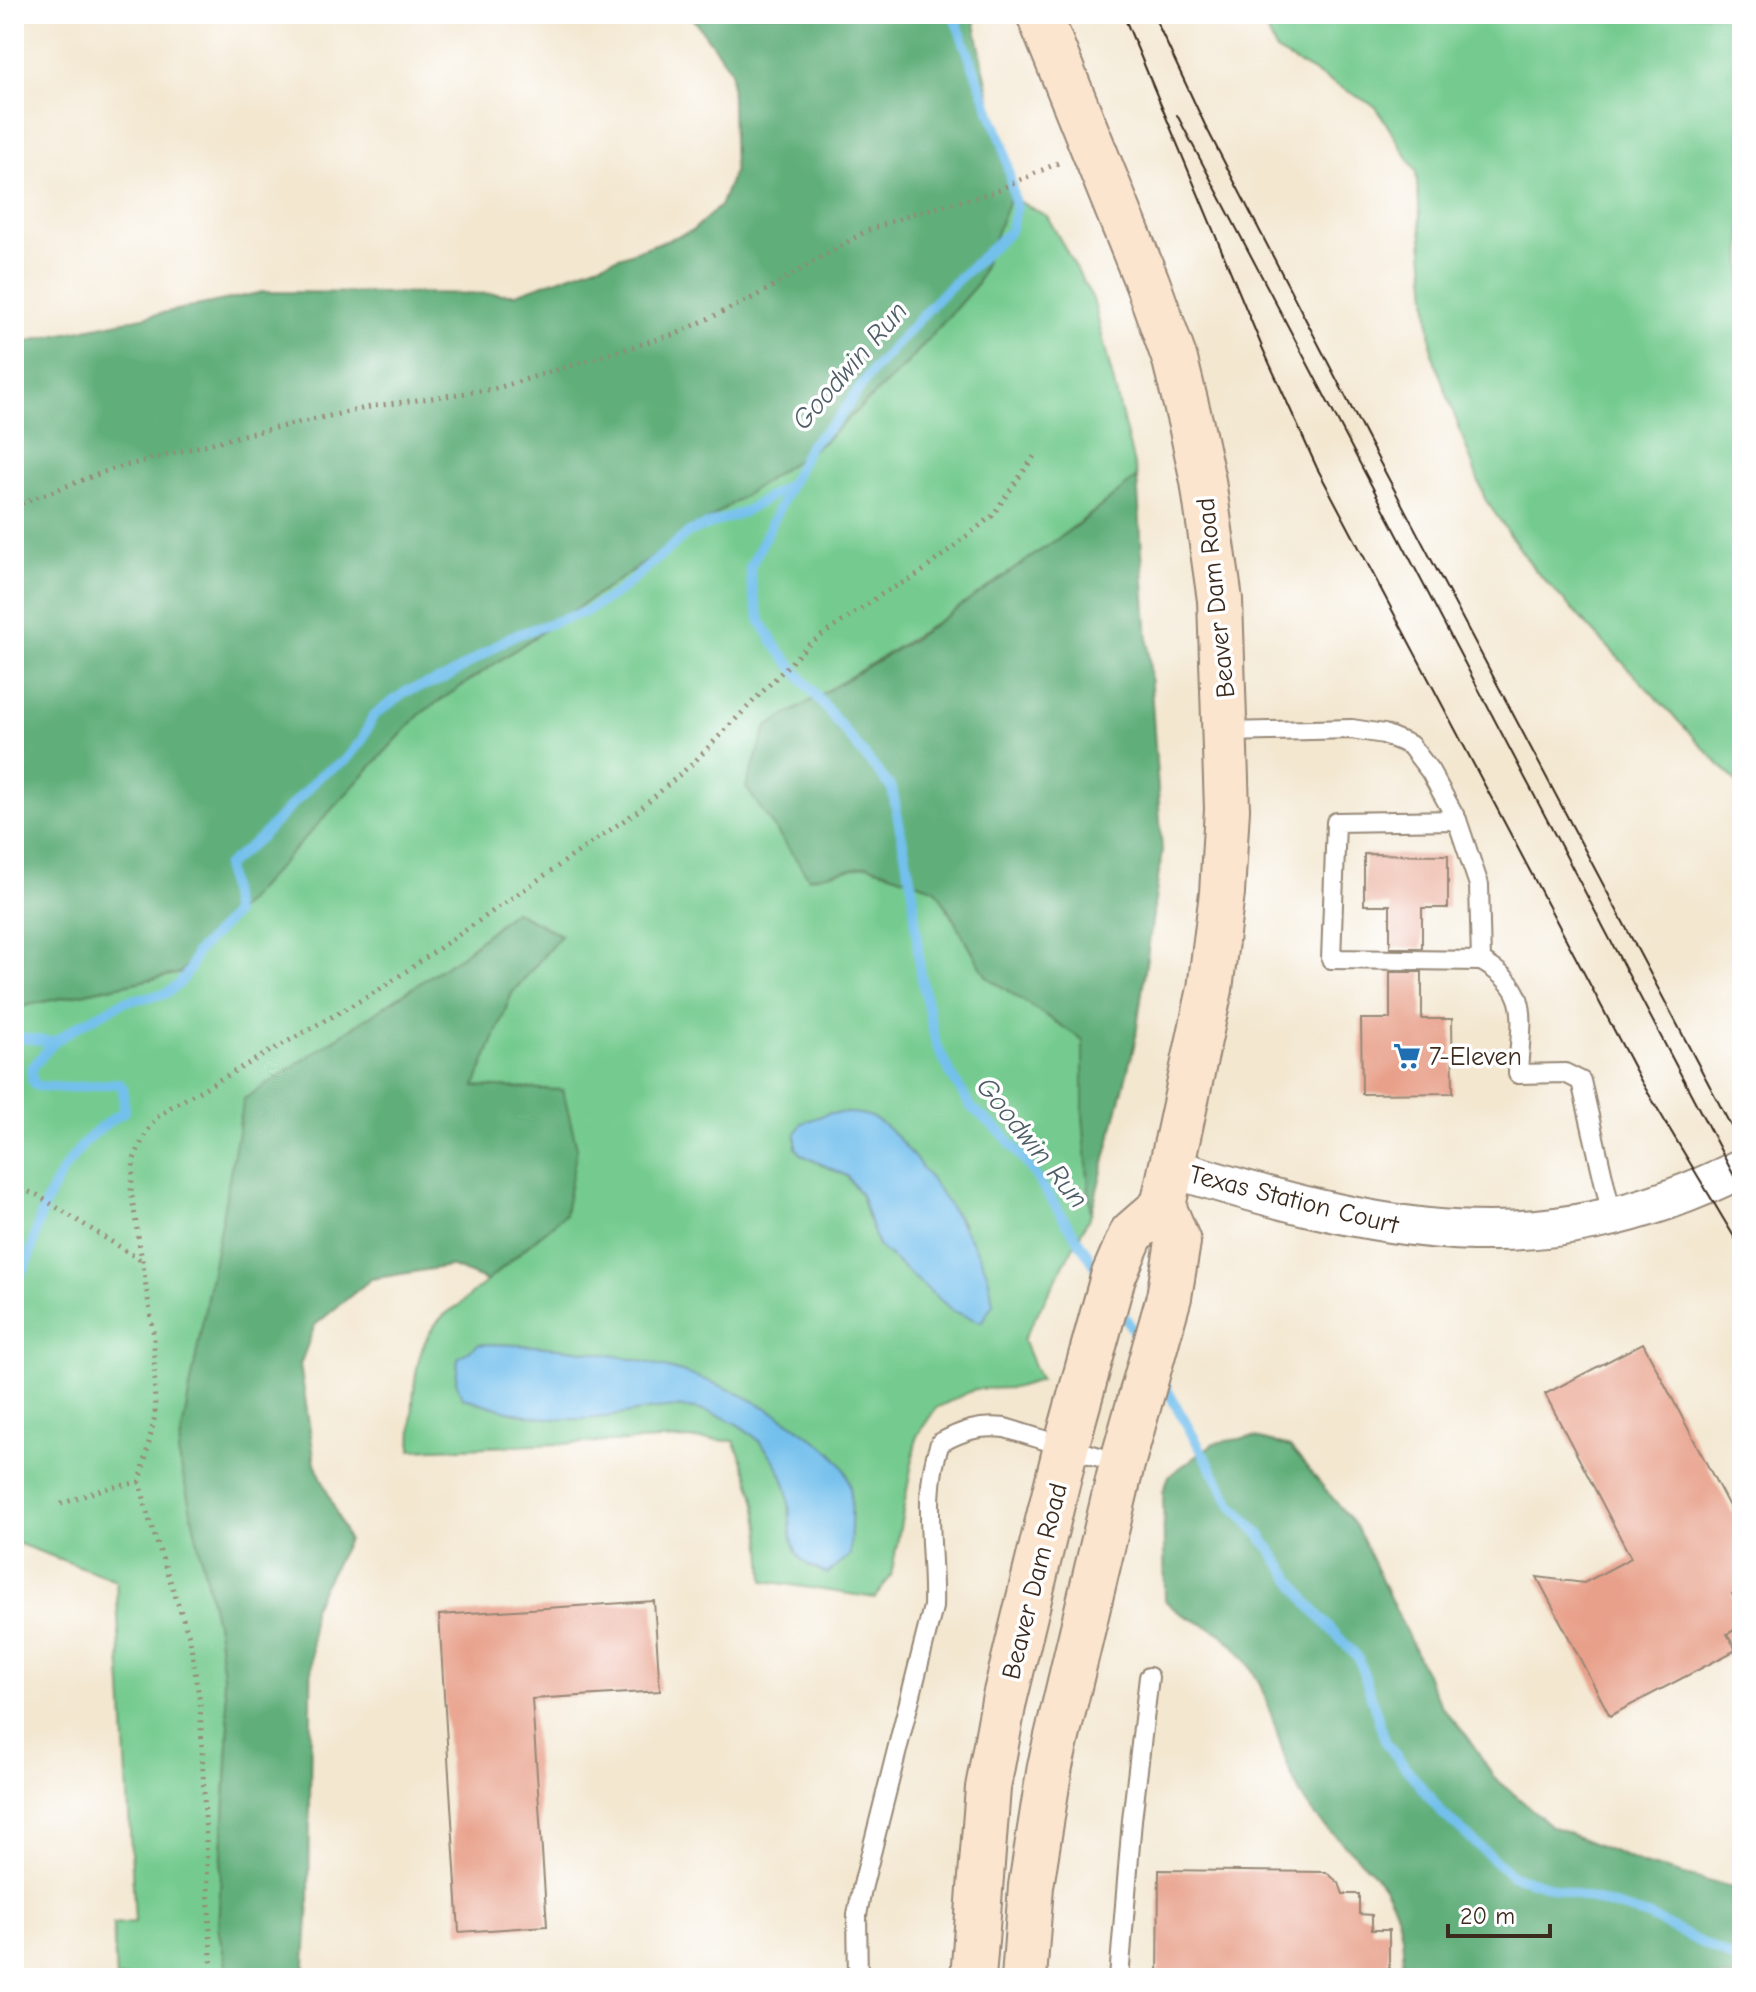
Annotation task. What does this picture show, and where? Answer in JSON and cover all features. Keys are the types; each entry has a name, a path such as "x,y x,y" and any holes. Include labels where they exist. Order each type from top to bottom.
{"main road":[{"name":"Beaver Dam Road","path":"972,1978 988,1788 1004,1701 1089,1357 1113,1277 1155,1202 1210,989 1225,851 1227,732 1224,644 1203,481 1178,373 1096,148 1039,14"},
{"path":"1024,1978 1033,1873 1050,1766 1126,1446 1169,1297 1178,1242 1155,1202"}],"street":[{"name":"Texas Station Court","path":"1155,1202 1309,1207 1417,1229 1481,1233 1538,1229 1612,1216 1703,1186 1742,1168"}],"lane":[{"path":"1227,732 1352,729 1384,734 1410,745 1430,771 1457,820 1479,885 1481,961"},
{"path":"1457,820 1336,822 1331,959 1481,961 1507,975 1521,1007 1518,1074 1565,1073 1581,1081 1612,1216"},
{"path":"858,1978 857,1915 862,1889 933,1607 935,1565 930,1486 940,1443 961,1431 985,1426 1066,1447 1126,1446"},
{"path":"1119,1978 1132,1820 1149,1677"}],"path":[{"path":"14,506 109,470 243,435 375,406 494,389 678,333 754,297 866,231 912,214 991,193 1046,168"},
{"path":"212,1978 200,1703 190,1639 140,1482 155,1416 154,1337 131,1191 134,1159 155,1119 209,1083 379,990 588,848 667,787 808,645 882,594 919,574 992,516 1035,455"},
{"path":"14,1186 37,1195 143,1262"},
{"path":"61,1504 103,1489 140,1482"}],"green space":[{"path":"690,14 973,14 1010,197 977,284 903,368 822,443 420,714 180,973 14,1008 14,344 263,292 516,294 692,231 720,206 734,171 731,70"},
{"path":"1261,14 1742,14 1742,783 1738,784 1534,569 1485,499 1432,353 1416,171 1376,107 1276,51"},
{"path":"1010,197 1047,216 1093,299 1137,477 1003,578 768,727 809,877 868,865 936,889 987,977 1083,1040 1083,1115 1091,1214 1023,1340 1040,1380 1013,1388 975,1389 936,1408 917,1436 891,1576 875,1598 764,1581 757,1510 749,1477 734,1441 684,1439 411,1450 417,1369 430,1332 442,1317 565,1214 475,1086 512,993 561,935 514,911 462,955 245,1099 179,1453 217,1628 229,1725 218,1928 229,1978 116,1978 113,1924 135,1922 116,1580 14,1542 14,1008 180,973 420,714 822,443 903,368 977,284","holes":["802,1155 937,1192 963,1224 953,1311 917,1278 868,1219 861,1195 847,1176"]},
{"path":"1137,477 1162,851 1135,1042 1091,1214 1083,1115 1083,1040 987,977 936,889 868,865 809,878 746,787 767,727 912,640 1083,521"},
{"path":"514,911 561,935 512,993 475,1086 563,1090 577,1148 565,1214 487,1281 450,1266 371,1279 315,1325 300,1365 315,1463 348,1540 312,1608 309,1903 304,1978 229,1978 218,1928 229,1725 217,1628 178,1453 244,1099 462,955"},
{"path":"1252,1437 1290,1447 1356,1526 1441,1706 1468,1737 1494,1777 1551,1826 1643,1864 1742,1890 1742,1978 1400,1978 1402,1939 1392,1901 1362,1861 1325,1826 1304,1800 1293,1780 1255,1675 1226,1638 1180,1613 1165,1600 1163,1492 1169,1476 1214,1443"}],"water":[{"path":"829,1113 859,1114 877,1120 905,1146 937,1188 987,1272 993,1304 981,1322 953,1311 878,1246 861,1195 847,1176 802,1155 796,1148 796,1133 802,1123"},
{"path":"479,1344 566,1349 652,1364 735,1392 774,1412 822,1445 843,1467 849,1481 851,1499 850,1555 827,1574 801,1559 793,1543 784,1479 760,1442 744,1428 715,1414 695,1409 659,1409 565,1419 535,1417 492,1407 462,1397 456,1381 458,1358"}],"building":[{"name":"7-Eleven","path":"1364,854 1448,855 1448,908 1422,908 1422,948 1390,948 1390,905 1364,905"},
{"name":"7-Eleven","path":"1390,972 1422,972 1422,1019 1452,1019 1453,1093 1362,1094 1361,1019 1390,1019"},
{"path":"1643,1343 1742,1531 1742,1589 1732,1594 1742,1614 1742,1626 1727,1634 1736,1650 1610,1716 1537,1577 1584,1583 1631,1558 1545,1394"},
{"path":"654,1601 660,1691 532,1699 547,1926 459,1932 439,1615"},
{"path":"1159,1870 1326,1872 1339,1883 1343,1894 1359,1894 1359,1914 1372,1915 1372,1930 1389,1930 1389,1978 1158,1978"}],"waterway":[{"name":"Goodwin Run","path":"953,14 1003,144 1016,209 1010,231 941,295 873,370 837,420 809,446 750,568 753,594 761,622 778,649 892,789 913,892 920,972 936,1044 953,1078 972,1108 1002,1133 1030,1168 1100,1273"},
{"path":"14,1282 28,1260 46,1202 63,1171 96,1132 124,1112 123,1088 119,1083 67,1088 37,1086 32,1080 32,1068 54,1042 125,1001 165,994 178,985 189,971 196,953 234,914 226,866 261,837 322,774 345,761 362,740 373,716 407,691 446,678 510,637 585,612 617,593 689,532 746,511 790,484"},
{"path":"14,1037 54,1042"},
{"name":"Goodwin Run","path":"1120,1308 1142,1346"},
{"name":"Goodwin Run","path":"1160,1377 1232,1505 1260,1535 1313,1610 1359,1659 1386,1743 1443,1814 1511,1875 1648,1916 1742,1963"}],"tram line":[{"path":"1123,14 1262,347 1317,468 1641,1081 1742,1250"},
{"path":"1153,14 1205,125 1367,438 1742,1147"},
{"path":"1177,115 1742,1191"}],"place":[{"name":"7-Eleven","path":"1407,1056"}]}
